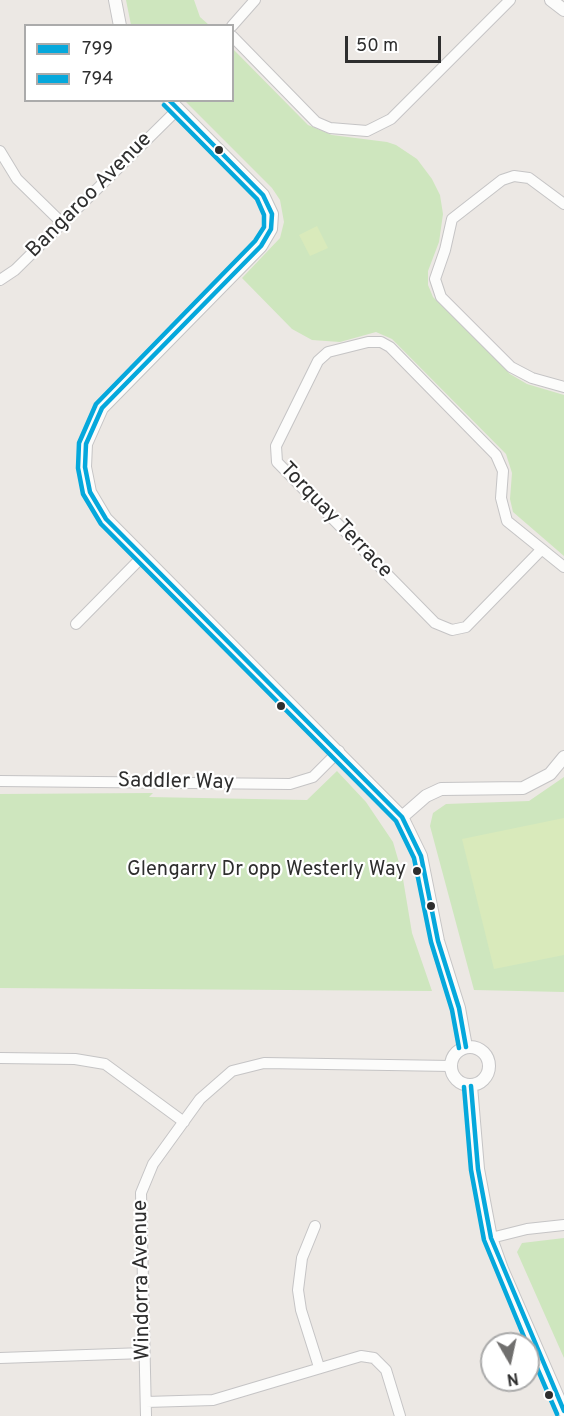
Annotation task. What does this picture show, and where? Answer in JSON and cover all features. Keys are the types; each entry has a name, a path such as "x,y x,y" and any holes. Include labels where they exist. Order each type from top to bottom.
{"street":[{"path":"115,0 120,24"},
{"path":"234,24 255,0"},
{"path":"234,38 316,122 330,128 367,131 391,119 510,0"},
{"path":"551,0 564,10"},
{"path":"174,105 260,191 271,209 272,224 261,246 108,400 89,433 85,467 94,501 106,519 339,751 402,817 421,856 438,941 459,1008 466,1047"},
{"name":"Bangaroo Avenue","path":"0,280 15,270 62,223 174,105"},
{"path":"0,151 17,179 62,223"},
{"path":"564,204 529,178 514,176 502,180 452,219 446,250 435,279 441,297 511,367 531,378 564,387"},
{"name":"Torquay Terrace","path":"542,549 471,624 452,630 435,623 283,471 277,462 276,446 318,361 328,352 368,342 381,342 390,347 500,460 504,477 501,498 504,515 513,527 542,549 564,567"},
{"path":"76,624 143,556"},
{"name":"Saddler Way","path":"0,781 290,784 313,777 339,751"},
{"path":"402,817 426,796 441,789 523,788 550,774 564,758"},
{"path":"466,1047 479,1049 489,1064 487,1076 471,1086 454,1078 451,1066 457,1052 466,1047"},
{"path":"0,1058 75,1059 105,1064 184,1122"},
{"name":"Windorra Avenue","path":"146,1416 141,1193 153,1164 215,1084 232,1071 252,1065 451,1066"},
{"path":"471,1086 478,1169 491,1238 502,1269 564,1411"},
{"path":"491,1238 527,1229 564,1225"},
{"path":"315,1226 302,1258 298,1290 301,1310 319,1367"},
{"path":"0,1358 144,1353"},
{"path":"146,1402 213,1400 353,1357 374,1358 386,1370 400,1416"}],"green space":[{"path":"126,0 194,0 200,17 208,24 131,24"},
{"path":"234,50 308,125 332,135 396,145 417,159 432,179 440,195 443,214 439,242 428,271 428,285 433,297 510,374 527,384 564,395 564,556 513,512 510,499 512,473 506,454 392,339 376,332 340,342 312,340 292,329 242,278 280,238 284,222 280,200 272,188 186,102 234,102"},
{"path":"317,226 328,248 310,256 299,235"},
{"path":"337,771 366,802 393,842 402,873 412,933 432,991 0,988 0,794 153,793 149,797 307,800"},
{"path":"564,777 564,992 474,990 430,826 433,813 446,804 529,801"},
{"path":"564,818 564,955 494,969 462,839"},
{"path":"564,1238 564,1358 517,1252 522,1243"}],"transit line":[{"name":"799","path":"171,102 263,195 272,214 271,229 261,246 102,408 86,444 85,467 90,492 106,519 402,817 421,856 438,941 459,1008 466,1047"},
{"name":"794","path":"164,105 257,199 264,215 264,227 255,241 96,404 79,443 78,468 83,494 101,524 396,821 414,858 431,942 452,1010 459,1048"},
{"name":"799","path":"471,1086 478,1169 491,1238 564,1411"},
{"name":"794","path":"464,1087 471,1170 484,1240 522,1332"},
{"name":"794","path":"540,1375 557,1414"}],"place":[{"name":"Glengarry Dr opp Westerly Way","path":"417,871"}]}
